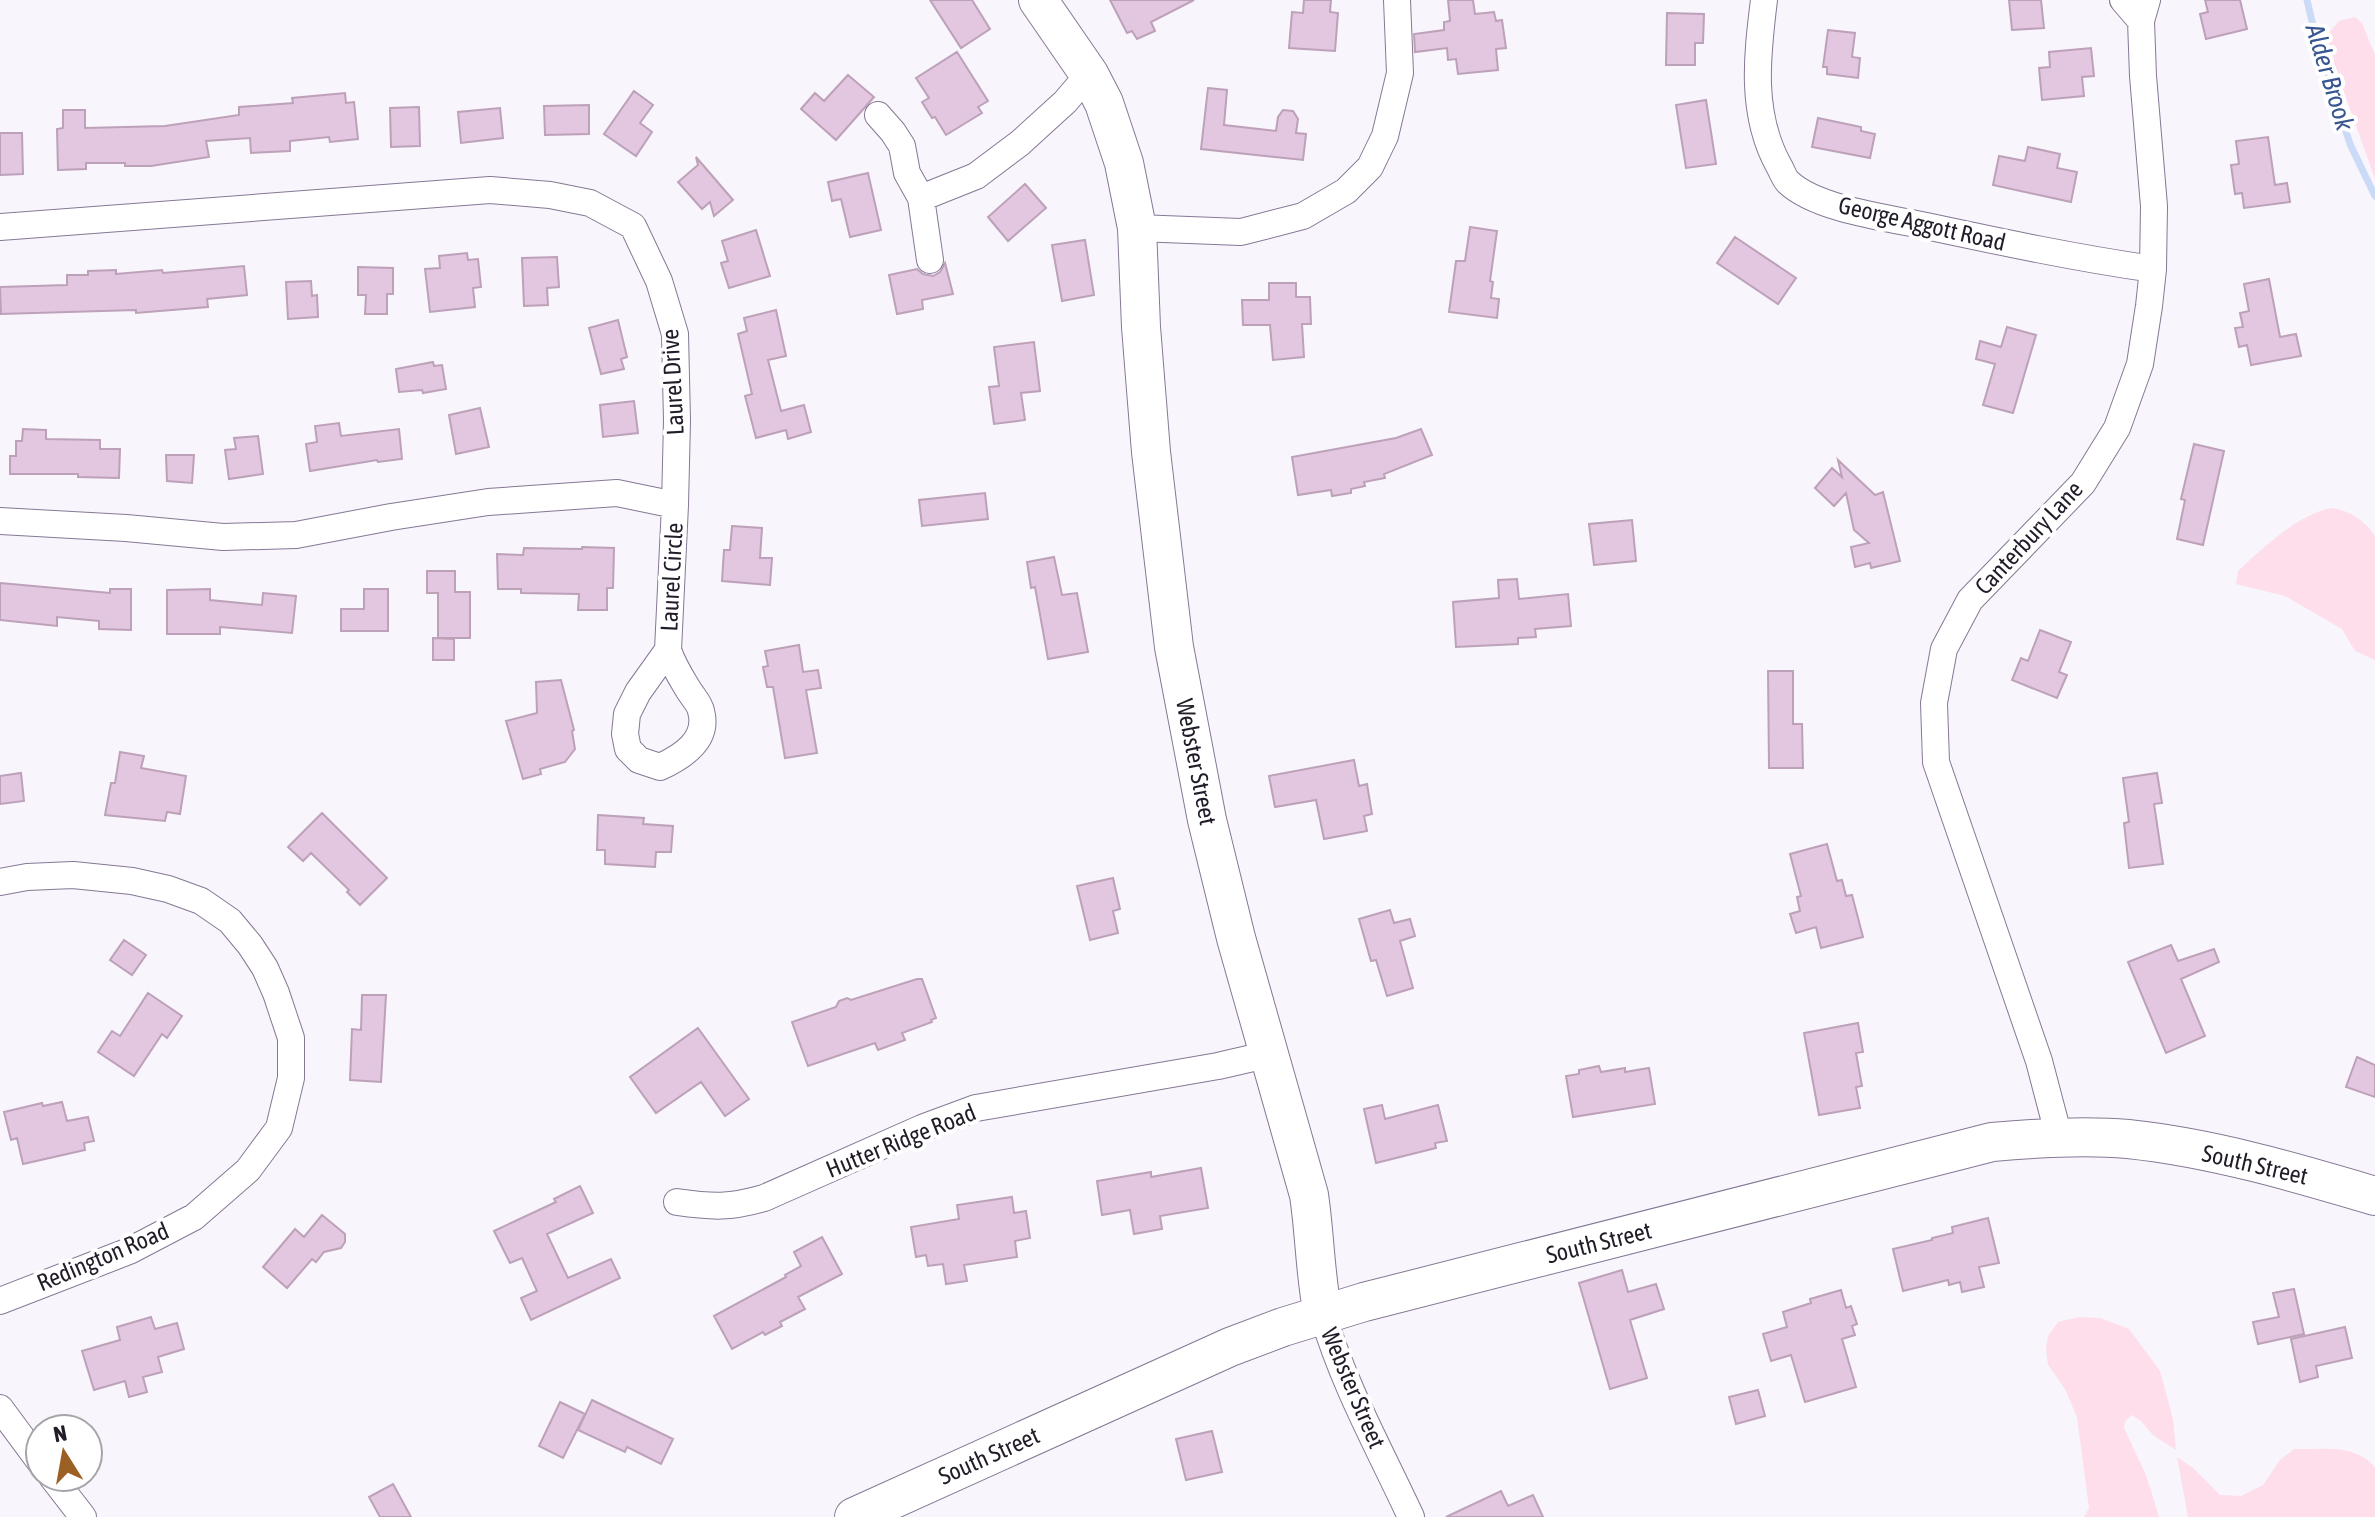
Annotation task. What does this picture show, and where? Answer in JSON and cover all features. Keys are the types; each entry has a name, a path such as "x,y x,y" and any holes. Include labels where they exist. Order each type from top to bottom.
{"street":[{"name":"Webster Street","path":"1038,0 1089,74 1104,103 1124,163 1137,228 1151,452 1174,647 1207,820 1236,938 1309,1195 1323,1315 1368,1431 1411,1517"},
{"path":"1137,228 1241,232 1303,216 1346,191 1370,167 1385,136 1400,73 1397,0"},
{"name":"George Aggott Road","path":"1764,0 1757,56 1759,111 1770,149 1788,181 1817,199 1851,210 2032,249 2153,269"},
{"name":"Canterbury Lane","path":"2059,1137 2039,1061 1936,762 1934,703 1944,649 1970,600 2083,483 2117,428 2140,364 2153,269 2154,206 2143,76 2144,10 2123,0"},
{"path":"921,198 976,176 1065,102 1089,74"},
{"path":"878,115 902,146 907,173 921,198 930,260"},
{"name":"Laurel Drive","path":"0,227 490,190 550,195 590,203 633,226 659,281 675,334 675,505"},
{"path":"0,521 223,537 296,535 488,502 617,493 675,505"},
{"name":"Laurel Circle","path":"668,650 675,505"},
{"name":"Redington Road","path":"0,882 27,877 88,876 132,881 201,901 230,921 265,968 291,1038 291,1078 279,1128 248,1170 194,1217 129,1251 0,1301"},
{"name":"Hutter Ridge Road","path":"677,1202 717,1207 741,1205 764,1198 922,1128 976,1108 1218,1066 1270,1054"},
{"name":"South Street","path":"854,1517 1230,1347 1323,1315 1992,1142 2059,1137 2128,1139 2241,1157 2375,1196"},
{"path":"0,1408 24,1440"},
{"path":"64,1493 83,1517"}],"shaded area":[{"path":"2355,17 2362,23 2375,55 2375,179 2332,58 2327,35 2339,21"},
{"path":"2332,508 2356,517 2375,536 2375,660 2355,651 2342,629 2285,596 2236,584 2238,571 2282,533 2306,517"},
{"path":"2079,1317 2100,1318 2129,1329 2160,1371 2173,1419 2176,1450 2153,1435 2132,1415 2125,1421 2124,1428 2146,1475 2159,1517 2084,1517 2089,1508 2077,1417 2065,1389 2048,1365 2046,1349 2048,1336 2058,1322"},
{"path":"2294,1449 2338,1449 2366,1459 2375,1467 2375,1517 2188,1517 2177,1457 2220,1495 2241,1496 2263,1485 2280,1460"}],"building":[{"path":"930,0 972,0 990,29 961,48"},
{"path":"1110,0 1194,0 1151,22 1155,31 1137,39 1132,31 1127,33"},
{"path":"1304,0 1331,0 1330,12 1338,13 1335,51 1289,48 1292,12 1303,13"},
{"path":"1448,0 1473,0 1475,14 1494,12 1496,21 1502,20 1506,48 1496,49 1498,70 1458,74 1456,59 1448,60 1447,48 1415,52 1414,34 1444,30 1444,22 1450,21"},
{"path":"2009,0 2041,0 2044,28 2012,30"},
{"path":"2205,0 2240,0 2247,29 2206,39 2200,14 2208,12"},
{"path":"1667,13 1704,14 1703,43 1695,43 1695,65 1666,65"},
{"path":"1828,30 1855,33 1852,57 1860,58 1858,78 1827,74 1827,67 1823,67"},
{"path":"2091,48 2094,76 2082,77 2084,96 2042,100 2039,68 2050,67 2049,52"},
{"path":"957,52 988,101 978,107 982,113 946,135 922,102 929,98 916,78"},
{"path":"848,75 874,97 836,140 801,109 815,93 824,101"},
{"path":"1208,88 1227,90 1224,125 1276,131 1278,117 1283,110 1293,111 1298,119 1296,133 1306,134 1303,160 1201,149"},
{"path":"634,91 653,105 640,123 652,132 636,156 604,134"},
{"path":"345,93 346,103 354,102 358,139 330,142 329,137 290,141 290,151 251,153 250,138 206,141 209,157 151,166 86,163 86,169 58,170 57,129 63,128 63,110 85,110 85,128 165,126 239,115 239,107 293,103 292,98"},
{"path":"1706,100 1716,164 1686,168 1676,105"},
{"path":"589,105 589,134 545,135 544,106"},
{"path":"419,107 420,146 391,147 390,108"},
{"path":"500,108 503,138 461,143 458,112"},
{"path":"1818,118 1861,127 1861,131 1875,134 1870,158 1812,147"},
{"path":"0,133 22,133 23,174 0,175"},
{"path":"2268,137 2275,185 2287,183 2290,202 2244,208 2242,193 2235,194 2231,165 2239,164 2236,141"},
{"path":"2028,147 2060,154 2057,168 2077,172 2071,202 1993,185 1999,156 2025,161"},
{"path":"696,157 733,200 714,216 710,202 702,209 678,182 698,165"},
{"path":"868,173 881,230 850,237 841,199 832,201 828,182"},
{"path":"1025,184 1046,208 1008,241 988,217"},
{"path":"1470,227 1497,231 1490,281 1493,282 1491,298 1499,299 1497,318 1449,312 1456,261 1465,261"},
{"path":"756,230 770,276 729,288 721,263 728,261 722,241"},
{"path":"1735,237 1796,278 1778,304 1717,263"},
{"path":"1085,240 1094,295 1062,301 1052,245"},
{"path":"467,253 468,260 478,259 481,287 473,288 475,307 430,312 425,269 440,268 439,256"},
{"path":"557,257 559,287 547,288 548,305 524,306 522,258"},
{"path":"945,263 953,294 922,300 923,309 897,314 889,275 917,269 933,276 940,272"},
{"path":"244,266 247,295 207,299 208,307 136,313 136,310 1,314 0,287 67,285 67,275 88,275 88,271 116,270 116,274 162,270 163,273"},
{"path":"358,267 393,268 393,294 387,294 387,314 365,314 366,295 358,295"},
{"path":"2269,279 2280,337 2296,334 2301,356 2251,365 2247,345 2239,347 2235,328 2243,327 2240,313 2249,311 2244,284"},
{"path":"311,281 312,296 317,295 318,317 288,319 286,282"},
{"path":"1269,283 1296,283 1296,297 1310,297 1311,324 1302,324 1304,357 1273,360 1270,325 1243,325 1242,300 1269,300"},
{"path":"776,310 786,356 768,360 781,411 804,405 811,432 788,439 786,430 756,438 745,396 752,394 738,334 747,331 744,318"},
{"path":"618,320 627,357 621,359 624,369 601,374 589,328"},
{"path":"2007,327 2036,335 2013,413 1983,405 1995,364 1976,359 1980,341 2001,347"},
{"path":"1034,342 1040,391 1021,393 1025,420 994,424 989,387 999,386 994,347"},
{"path":"433,362 434,366 442,365 446,389 423,393 422,390 399,392 396,369"},
{"path":"634,401 638,433 603,437 600,405"},
{"path":"480,408 489,447 456,454 449,415"},
{"path":"339,423 341,436 399,429 402,459 310,471 306,444 317,442 315,426"},
{"path":"23,429 46,430 46,439 100,440 100,449 120,449 119,478 78,477 78,474 10,474 10,456 16,456 16,441 22,441"},
{"path":"1421,429 1432,455 1384,474 1385,478 1364,482 1365,486 1351,489 1351,493 1332,496 1331,490 1298,495 1292,457 1396,438"},
{"path":"258,436 263,474 229,479 225,450 236,449 234,438"},
{"path":"2194,444 2224,451 2203,545 2177,539 2185,500 2181,499"},
{"path":"166,455 194,455 192,483 167,481"},
{"path":"1838,460 1875,495 1883,492 1900,561 1871,568 1870,563 1855,567 1851,547 1869,543 1854,530 1846,493 1834,506 1815,488 1832,468 1842,477"},
{"path":"985,493 988,519 922,526 919,500"},
{"path":"1632,520 1636,561 1594,565 1589,524"},
{"path":"732,526 762,528 760,558 772,558 770,585 722,581 724,550 730,550"},
{"path":"524,548 614,548 613,588 607,588 607,610 578,610 579,594 521,593 521,589 498,589 497,554 523,555"},
{"path":"1054,557 1062,595 1077,593 1088,652 1048,659 1035,587 1031,588 1027,562"},
{"path":"427,571 455,571 455,592 470,592 470,638 438,638 438,593 427,593"},
{"path":"1517,579 1519,599 1568,594 1571,626 1535,629 1536,637 1518,638 1518,644 1456,647 1453,602 1499,598 1498,580"},
{"path":"0,583 110,593 110,589 131,589 131,630 99,629 99,621 57,617 57,626 0,620"},
{"path":"210,589 210,600 262,605 263,593 296,596 292,633 220,627 220,634 167,634 167,590"},
{"path":"364,589 388,589 388,631 341,631 341,609 364,609"},
{"path":"2040,630 2071,642 2059,672 2067,675 2057,698 2012,680 2021,658 2028,661"},
{"path":"433,638 454,639 454,660 433,660"},
{"path":"799,645 803,672 818,670 821,688 806,690 817,753 785,758 773,687 767,687 763,667 768,666 765,651"},
{"path":"1768,671 1793,671 1793,724 1802,724 1803,768 1769,768"},
{"path":"561,680 574,730 575,749 565,762 540,769 541,774 523,779 506,721 537,713 536,682"},
{"path":"120,752 144,756 141,768 186,776 180,814 167,812 165,821 105,815"},
{"path":"1354,760 1359,786 1367,784 1372,814 1364,816 1367,831 1324,839 1316,800 1275,807 1269,776"},
{"path":"21,773 24,801 0,804 0,776"},
{"path":"2157,773 2162,803 2154,804 2163,864 2129,868 2124,823 2129,822 2123,778"},
{"path":"322,813 387,878 360,905 311,853 303,861 288,847"},
{"path":"598,815 644,818 643,824 673,826 671,852 656,852 655,867 605,864 605,850 597,850"},
{"path":"1827,844 1837,881 1842,880 1846,896 1852,895 1863,937 1821,948 1816,927 1796,933 1790,914 1800,911 1797,897 1801,896 1790,854"},
{"path":"1113,878 1120,909 1113,911 1118,933 1090,940 1077,886"},
{"path":"1390,910 1394,923 1410,919 1415,936 1400,941 1413,988 1387,996 1376,960 1371,961 1359,919"},
{"path":"124,940 146,955 132,975 110,960"},
{"path":"2171,945 2178,961 2214,949 2219,962 2181,979 2205,1036 2166,1053 2128,962"},
{"path":"922,979 936,1018 932,1022 902,1033 905,1040 878,1050 875,1043 808,1066 792,1022 836,1007 839,1001 847,998 851,1000"},
{"path":"148,993 182,1016 167,1038 162,1034 134,1076 98,1052 112,1031 120,1036"},
{"path":"362,995 386,995 381,1082 350,1080 352,1029 361,1030"},
{"path":"1858,1023 1863,1052 1856,1053 1862,1086 1856,1087 1860,1108 1819,1115 1804,1033"},
{"path":"698,1028 749,1099 725,1116 701,1082 656,1113 630,1077"},
{"path":"2357,1057 2375,1065 2375,1097 2346,1087"},
{"path":"1599,1066 1601,1072 1649,1068 1655,1104 1573,1117 1566,1076"},
{"path":"62,1102 67,1121 88,1117 94,1141 84,1143 85,1150 23,1164 17,1138 11,1140 4,1112 42,1103 43,1106"},
{"path":"1382,1105 1385,1119 1438,1105 1447,1141 1435,1143 1436,1148 1376,1163 1364,1109"},
{"path":"1201,1168 1208,1208 1160,1216 1162,1229 1134,1234 1130,1210 1102,1215 1097,1181 1151,1172 1151,1177"},
{"path":"580,1186 593,1213 547,1234 568,1278 611,1259 620,1278 531,1320 521,1298 537,1291 522,1258 510,1263 494,1231 556,1202 554,1199"},
{"path":"1012,1197 1014,1213 1026,1211 1030,1238 1015,1241 1017,1257 964,1265 967,1281 946,1284 943,1264 928,1266 926,1255 916,1257 911,1227 959,1219 957,1205"},
{"path":"322,1215 345,1234 345,1242 341,1248 324,1252 316,1262 312,1259 287,1288 263,1267 295,1229 304,1237"},
{"path":"1988,1218 1999,1263 1979,1267 1984,1287 1962,1292 1960,1282 1949,1285 1948,1280 1903,1291 1893,1249 1932,1240 1953,1233 1952,1227"},
{"path":"822,1237 842,1274 798,1297 805,1309 780,1322 782,1326 765,1335 763,1332 732,1349 714,1316 786,1277 801,1266 794,1252"},
{"path":"1622,1270 1628,1292 1656,1284 1664,1309 1630,1320 1647,1378 1610,1389 1579,1283"},
{"path":"2294,1289 2304,1334 2258,1344 2253,1322 2279,1317 2273,1293"},
{"path":"1841,1290 1846,1308 1851,1306 1857,1324 1852,1326 1855,1335 1842,1339 1856,1387 1805,1402 1791,1355 1771,1361 1763,1334 1787,1327 1783,1312 1811,1303 1810,1299"},
{"path":"151,1317 155,1329 177,1323 184,1349 158,1357 162,1372 143,1377 147,1392 129,1397 125,1381 94,1390 82,1351 120,1340 117,1327"},
{"path":"2345,1327 2352,1358 2316,1366 2318,1377 2300,1382 2291,1339"},
{"path":"1758,1390 1765,1416 1736,1424 1729,1397"},
{"path":"592,1400 673,1439 661,1464 627,1447 625,1452 578,1430"},
{"path":"560,1402 585,1414 563,1458 539,1446"},
{"path":"1212,1431 1222,1472 1186,1480 1176,1439"},
{"path":"393,1484 411,1517 380,1517 369,1497"},
{"path":"1501,1491 1508,1506 1533,1495 1543,1517 1446,1517"}],"waterway":[{"name":"Alder Brook","path":"2307,0 2350,144 2375,196"}]}
